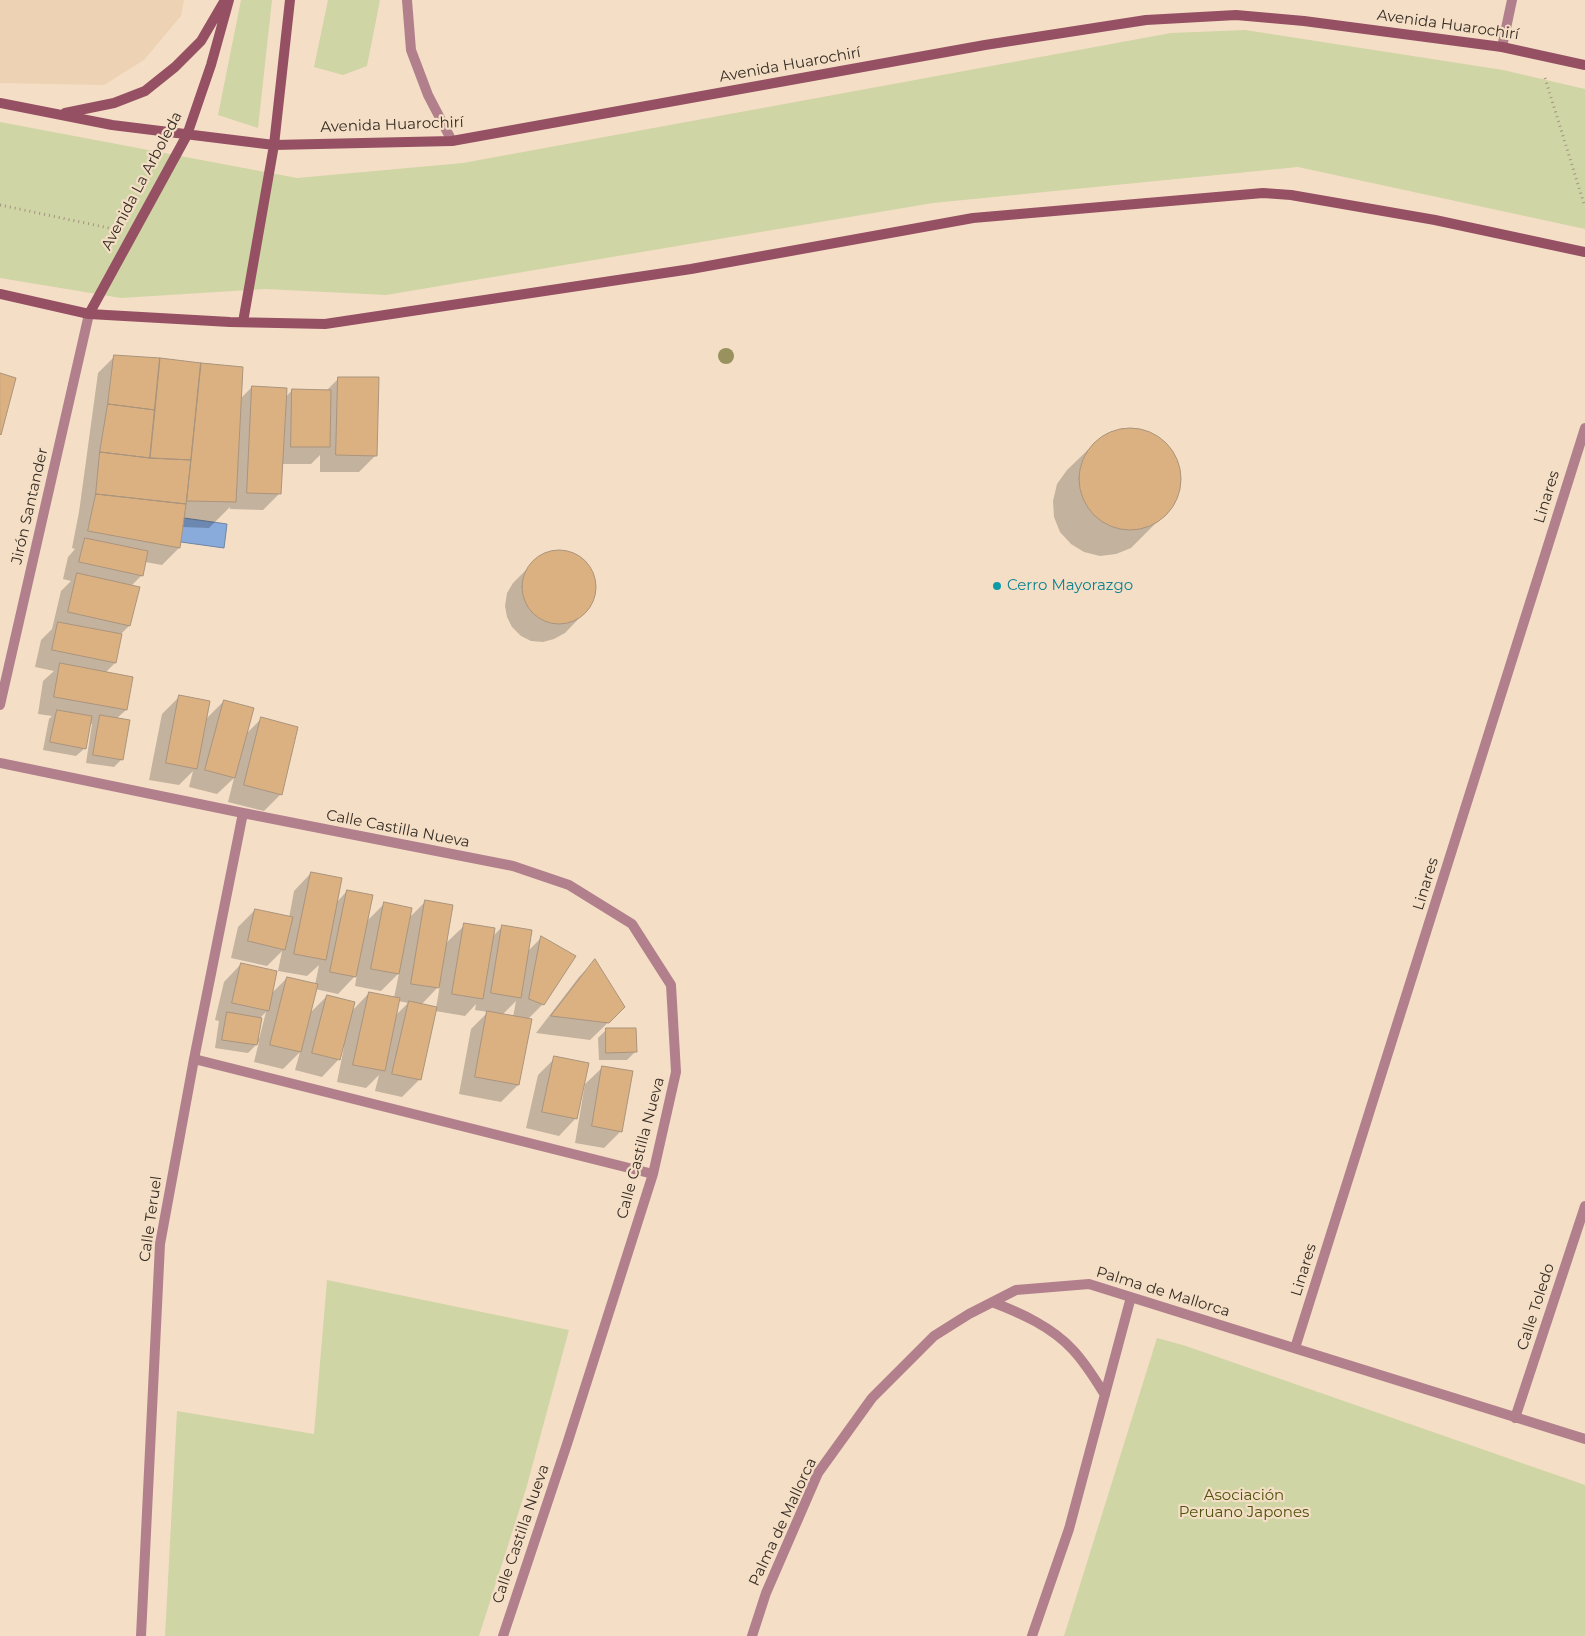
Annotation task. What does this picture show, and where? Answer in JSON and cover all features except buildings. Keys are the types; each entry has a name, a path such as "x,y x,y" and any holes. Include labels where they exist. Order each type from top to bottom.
{"street":[{"path":"59,114 114,103 145,91 176,68 201,42 225,0"},
{"name":"Avenida La Arboleda","path":"89,314 187,134 212,65 229,0"},
{"path":"243,322 274,144 290,0"},
{"path":"406,0 411,50 428,95 452,141"},
{"path":"1502,47 1512,0"},
{"name":"Avenida Huarochirí","path":"0,103 112,125 274,144 452,141 985,45 1146,20 1236,15 1304,21 1502,47 1585,65"},
{"path":"0,294 89,314 325,324 691,269 973,218 1262,193 1291,195 1435,220 1585,252"},
{"name":"Jirón Santander","path":"0,705 89,314"},
{"name":"Linares","path":"1295,1348 1585,428"},
{"name":"Calle Castilla Nueva","path":"0,763 243,814 513,866 569,885 632,924 671,985 676,1072 653,1174 567,1444 502,1636"},
{"name":"Calle Teruel","path":"141,1636 160,1244 194,1059 243,814"},
{"path":"194,1059 653,1174"},
{"name":"Calle Toledo","path":"1515,1418 1585,1206"},
{"name":"Palma de Mallorca","path":"752,1636 766,1593 818,1473 872,1398 934,1336 969,1314 1016,1290 1089,1284 1585,1439"},
{"path":"1032,1636 1069,1529 1131,1297"},
{"path":"992,1302 1020,1312 1072,1348 1105,1395"}],"path":[{"path":"1537,54 1585,207"},
{"path":"0,205 132,233"}],"shaded area":[{"path":"0,0 184,0 181,16 144,60 104,85 0,83"}],"green space":[{"path":"241,0 272,0 258,128 218,115"},
{"path":"328,0 380,0 367,66 343,75 314,67"},
{"path":"1245,30 1503,70 1585,89 1585,229 1298,167 933,203 386,295 265,289 121,298 0,278 0,122 297,178 463,163 1171,33"},
{"path":"327,1280 569,1330 526,1489 479,1636 165,1636 177,1411 314,1434"},
{"name":"Asociación Peruano Japones","path":"1157,1338 1186,1346 1585,1485 1585,1636 1064,1636"}],"water":[{"path":"184,518 227,524 224,548 181,542"}],"place":[{"name":"Cerro Mayorazgo","path":"997,586"}]}
